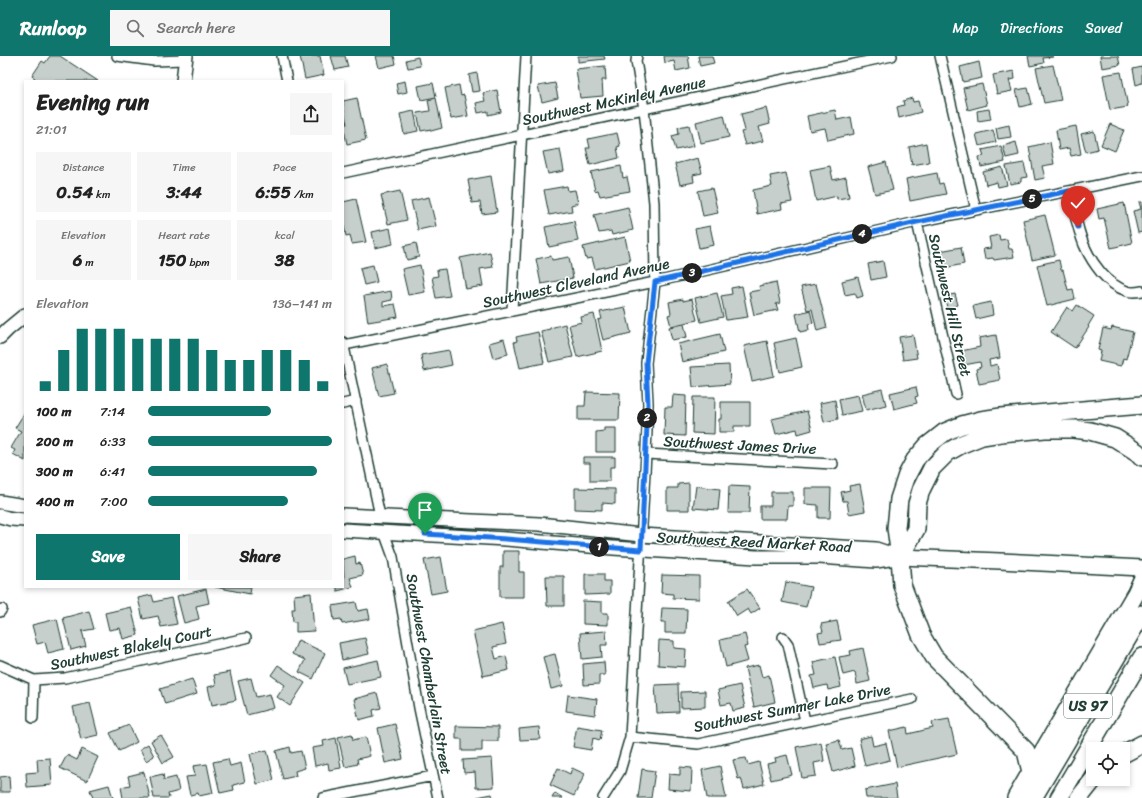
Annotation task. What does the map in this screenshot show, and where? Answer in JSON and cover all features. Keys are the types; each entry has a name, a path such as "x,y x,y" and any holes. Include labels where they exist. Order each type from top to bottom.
{"highway":[{"path":"1031,772 1026,751 934,657 921,635 902,585 896,528 899,500 907,475 915,460 927,446 945,432 962,425 1001,417 1142,405"},
{"path":"900,557 916,529 917,504 921,490 932,468 948,452 962,444 982,436 1001,432 1073,429 1090,431 1115,438 1137,452 1142,457"},
{"path":"1016,798 1136,593 1142,580"},
{"name":"US 97","path":"1033,798 1142,614"},
{"name":"US 97","path":"1059,798 1142,657"},
{"path":"1130,750 1142,744"},
{"path":"1079,798 1088,786"}],"main road":[{"path":"184,80 185,58"},
{"path":"0,337 24,316"},
{"path":"0,502 24,506"},
{"name":"Southwest Reed Market Road","path":"344,515 539,524 641,535 740,540 876,550 900,557"},
{"path":"0,516 24,520"},
{"name":"Southwest Reed Market Road","path":"344,530 506,539 641,550 756,557 876,561 900,557 1142,568"}],"street":[{"path":"117,56 154,61 185,58"},
{"path":"282,56 287,80"},
{"path":"512,310 526,56"},
{"path":"603,798 620,771 630,737 646,454 648,404 646,363 655,282 654,203 644,109 636,61 637,56"},
{"name":"Southwest McKinley Avenue","path":"344,173 892,56"},
{"path":"940,56 976,210"},
{"name":"Southwest Cleveland Avenue","path":"344,344 655,282 917,222 1142,176"},
{"path":"1069,191 1081,237 1088,253 1098,269 1105,277 1128,292 1142,291"},
{"name":"Southwest Hill Street","path":"917,222 956,394"},
{"path":"344,348 380,516"},
{"path":"344,404 356,401"},
{"name":"Southwest James Drive","path":"646,454 833,464"},
{"name":"Southwest Chamberlain Street","path":"384,532 393,557 419,708 438,798"},
{"path":"783,637 788,644 805,721"},
{"name":"Southwest Blakely Court","path":"0,666 34,680 65,678 246,638"},
{"path":"33,718 34,680"},
{"name":"Southwest Summer Lake Drive","path":"630,737 698,744 912,699"},
{"path":"323,798 433,776"}],"building":[{"path":"50,56 60,56 96,80 34,80 35,78 32,76 42,61 45,63"},
{"path":"300,56 320,56 324,75 305,79"},
{"path":"331,56 345,56 348,67 335,70"},
{"path":"376,56 394,56 396,64 379,68"},
{"path":"578,56 604,56 605,59 578,62"},
{"path":"664,56 688,56 690,68 676,71 674,61 665,63"},
{"path":"698,56 712,56 714,63 700,66"},
{"path":"1028,56 1053,57 1043,58 1044,63 1030,66"},
{"path":"1100,56 1118,56 1120,65 1102,68"},
{"path":"418,57 420,66 408,68 406,60"},
{"path":"979,62 982,78 963,82 960,67"},
{"path":"1053,65 1061,100 1044,103 1036,68"},
{"path":"605,66 606,80 602,80 603,96 580,98 576,69"},
{"path":"1142,67 1142,83 1136,85 1133,69"},
{"path":"1014,71 1015,79 1009,80 1012,91 997,94 993,75"},
{"path":"1121,72 1128,107 1110,110 1103,75"},
{"path":"477,73 480,91 472,92 469,75"},
{"path":"405,81 407,92 398,94 396,83"},
{"path":"433,83 436,97 421,100 418,86"},
{"path":"555,83 558,98 542,102 538,86"},
{"path":"982,84 987,105 968,110 963,88"},
{"path":"459,85 461,96 464,95 468,116 451,119 445,88"},
{"path":"1028,88 1032,104 1020,107 1016,90"},
{"path":"497,90 501,112 488,115 488,111 478,113 476,103 485,101 483,93"},
{"path":"357,98 366,140 347,144 344,130 344,125 347,124 344,111 344,101"},
{"path":"436,98 442,128 431,131 431,129 421,131 417,113 430,111 428,100"},
{"path":"912,98 913,102 918,101 921,112 899,118 897,107 904,105 903,101"},
{"path":"766,108 770,124 759,127 763,141 745,145 741,132 745,131 741,114"},
{"path":"989,109 991,119 978,121 977,111"},
{"path":"835,110 837,120 851,117 854,134 828,140 825,128 810,131 807,116"},
{"path":"414,111 418,131 404,134 400,114"},
{"path":"724,115 729,137 701,143 696,122"},
{"path":"1110,124 1124,130 1115,151 1101,145"},
{"path":"689,125 694,146 676,150 672,136 679,134 678,127"},
{"path":"1009,125 1011,137 998,139 996,128"},
{"path":"1076,126 1081,154 1071,156 1069,148 1059,150 1056,130"},
{"path":"993,130 996,142 979,146 976,134"},
{"path":"1094,131 1098,149 1086,152 1081,134"},
{"path":"617,133 620,146 617,147 619,158 590,165 586,148 590,148 588,139"},
{"path":"1016,142 1019,155 1006,158 1003,146"},
{"path":"1050,142 1054,164 1042,166 1045,178 1035,180 1029,147"},
{"path":"926,143 929,162 912,165 909,147"},
{"path":"1001,146 1005,162 981,167 979,157 984,156 982,150"},
{"path":"560,149 564,171 548,174 543,152"},
{"path":"698,158 702,173 693,175 694,182 680,185 675,164"},
{"path":"886,162 893,190 875,194 868,167"},
{"path":"1024,163 1027,177 1021,178 1021,182 1010,184 1006,166"},
{"path":"621,166 623,178 627,177 630,191 600,196 598,190 595,191 591,172"},
{"path":"830,166 833,180 846,177 849,197 837,199 837,196 816,201 810,170"},
{"path":"1002,167 1007,185 998,187 997,182 986,185 983,172"},
{"path":"786,173 792,202 781,204 782,209 757,214 753,190 772,186 770,176"},
{"path":"937,173 939,184 943,183 946,194 910,201 906,179"},
{"path":"491,176 497,212 482,214 480,202 472,203 468,180"},
{"path":"567,186 568,191 575,190 578,203 571,205 572,211 549,215 544,190"},
{"path":"712,188 718,213 703,216 698,191"},
{"path":"400,191 407,220 388,224 381,195"},
{"path":"429,197 436,226 418,230 411,201"},
{"path":"356,199 366,242 352,244 350,235 346,236 344,226 344,202"},
{"path":"1139,202 1142,202 1142,232 1138,233 1133,211 1141,209"},
{"path":"1124,203 1132,243 1111,248 1104,218 1099,219 1097,209"},
{"path":"628,207 633,230 612,235 611,231 599,233 594,215"},
{"path":"1045,215 1055,255 1032,260 1023,220"},
{"path":"574,221 578,241 549,247 545,227"},
{"path":"710,226 714,245 699,248 695,229"},
{"path":"390,228 393,244 375,248 372,232"},
{"path":"999,235 1000,240 1007,239 1009,249 1012,249 1014,257 994,260 993,258 985,259 983,249 991,248 989,237"},
{"path":"625,237 630,261 595,269 592,258 586,259 583,247"},
{"path":"416,243 419,257 407,260 404,246"},
{"path":"961,247 964,264 939,269 936,255 941,254 940,251"},
{"path":"490,252 493,267 480,269 483,286 466,289 460,258"},
{"path":"551,256 552,260 569,257 573,278 541,284 536,259"},
{"path":"1059,260 1068,290 1073,289 1075,299 1047,306 1037,265"},
{"path":"883,261 886,277 871,280 868,264"},
{"path":"373,265 377,282 364,285 360,268"},
{"path":"420,265 425,292 408,295 402,269"},
{"path":"445,269 450,296 436,298 432,277 438,276 437,270"},
{"path":"858,277 863,296 857,298 855,293 845,295 842,281"},
{"path":"776,282 780,303 776,304 778,310 754,315 749,292 760,290 759,286"},
{"path":"816,284 827,328 817,331 812,309 807,310 801,287"},
{"path":"742,286 748,317 726,320 721,296 732,294 731,288"},
{"path":"391,291 392,300 383,302 383,306 395,304 398,317 368,322 364,296"},
{"path":"717,293 723,317 701,322 695,298"},
{"path":"955,294 958,305 947,308 945,296"},
{"path":"683,299 683,301 692,299 697,320 671,326 668,315 671,314 669,302"},
{"path":"991,302 993,315 976,319 973,306"},
{"path":"1077,305 1094,316 1088,326 1089,327 1075,348 1051,332 1067,307 1073,311"},
{"path":"625,307 631,333 603,340 598,320 602,319 600,312"},
{"path":"810,310 813,323 808,324 809,330 800,332 796,314"},
{"path":"594,314 602,351 577,357 569,325 582,322 581,317"},
{"path":"565,324 573,357 549,362 541,331"},
{"path":"684,324 687,337 672,340 669,327"},
{"path":"1112,327 1133,332 1126,359 1123,358 1121,366 1099,361 1101,351 1098,350 1103,328 1111,330"},
{"path":"538,332 544,363 520,368 514,342 517,341 516,337"},
{"path":"720,334 724,352 682,362 678,344"},
{"path":"913,335 917,358 903,360 899,337"},
{"path":"996,335 1000,358 989,360 990,366 997,364 1000,380 979,384 976,369 981,367 980,362 964,365 961,351 980,347 979,338"},
{"path":"796,338 802,367 780,372 774,343"},
{"path":"504,339 508,354 493,358 489,343"},
{"path":"767,341 774,376 752,381 744,346"},
{"path":"449,350 452,365 424,371 421,355"},
{"path":"387,364 394,393 379,396 372,368"},
{"path":"729,365 730,384 693,387 691,367"},
{"path":"916,387 918,396 915,397 917,403 894,409 890,393"},
{"path":"882,389 886,405 866,410 862,394"},
{"path":"586,392 620,393 619,420 578,420 578,406 585,406"},
{"path":"673,395 686,396 685,436 664,435 665,407 672,407"},
{"path":"858,395 862,411 842,415 839,399"},
{"path":"693,397 715,397 714,434 692,433"},
{"path":"835,400 838,419 824,422 820,403"},
{"path":"721,402 750,402 750,426 734,426 734,432 719,432"},
{"path":"807,411 812,430 798,434 797,429 776,434 772,419"},
{"path":"24,414 24,460 13,454 15,450 11,448 21,431 15,428"},
{"path":"604,428 616,428 616,452 596,452 596,432 604,431"},
{"path":"583,457 615,457 615,467 610,467 610,481 590,481 590,463 583,463"},
{"path":"689,483 689,510 667,510 667,488 678,488 678,484"},
{"path":"860,484 865,511 849,514 847,501 843,501 841,492 850,490 849,486"},
{"path":"696,486 720,489 718,510 693,508"},
{"path":"729,486 750,487 749,513 728,513"},
{"path":"575,488 615,489 615,504 602,503 602,510 575,509"},
{"path":"805,488 831,488 830,518 818,518 818,505 805,504"},
{"path":"771,492 793,492 793,506 788,506 787,519 760,519 760,506 771,506"},
{"path":"503,551 519,551 519,572 524,572 524,597 500,597 500,567 503,567"},
{"path":"355,556 356,564 360,563 363,575 350,578 353,587 337,591 337,588 344,588 344,559"},
{"path":"441,557 447,591 431,594 424,560"},
{"path":"585,574 604,574 604,581 610,581 610,594 585,595"},
{"path":"662,575 699,576 699,599 673,598 673,594 661,593"},
{"path":"546,576 564,576 564,606 547,606"},
{"path":"786,582 811,587 806,607 782,602"},
{"path":"220,588 251,588 250,594"},
{"path":"206,589 209,603 196,606 199,619 184,623 177,596"},
{"path":"747,589 760,608 751,614 748,609 737,616 728,601"},
{"path":"311,593 314,631 296,632 296,622 293,622 292,609 295,609 294,595"},
{"path":"152,595 154,602 171,598 177,624 161,627 158,616 143,619 138,598"},
{"path":"583,601 602,602 602,613 608,613 608,625 583,624"},
{"path":"356,602 358,611 368,609 370,619 342,624 341,619 334,620 332,606"},
{"path":"131,607 138,635 123,639 120,628 109,630 105,613"},
{"path":"662,608 687,609 686,633 665,633 665,622 661,622"},
{"path":"89,611 94,629 82,631 86,646 71,650 63,618"},
{"path":"57,619 64,649 48,653 45,642 37,644 32,625"},
{"path":"837,621 841,640 820,643 818,633 823,632 821,624"},
{"path":"502,624 506,644 493,647 496,659 506,656 509,670 483,676 473,631"},
{"path":"606,631 607,645 601,645 602,657 582,659 580,633"},
{"path":"745,634 748,646 744,647 748,661 726,667 720,640"},
{"path":"365,638 369,654 342,660 339,643"},
{"path":"298,640 325,653 313,679 299,672 305,660 292,654"},
{"path":"659,640 674,641 674,648 686,649 685,667 658,665"},
{"path":"863,648 870,681 857,684 855,672 843,675 839,657 851,655 850,651"},
{"path":"555,654 563,686 551,689 543,657"},
{"path":"835,657 841,687 828,690 827,685 814,688 811,676 816,675 813,662"},
{"path":"378,660 381,677 347,684 343,668"},
{"path":"604,662 605,675 599,675 599,684 584,685 583,664"},
{"path":"278,665 305,683 290,706 277,697 285,685 271,675"},
{"path":"759,665 762,677 769,675 775,702 754,707 745,668"},
{"path":"230,672 236,700 212,705 208,687 216,685 214,675"},
{"path":"251,678 256,697 270,694 274,708 247,715 238,681"},
{"path":"192,679 197,694 165,704 160,689"},
{"path":"678,684 679,712 657,713 655,685"},
{"path":"740,685 745,708 733,711 731,703 721,705 718,690"},
{"path":"705,691 705,707 681,708 681,692"},
{"path":"377,693 381,708 373,710 374,716 359,720 354,699"},
{"path":"568,695 597,699 595,715 566,711"},
{"path":"90,703 98,735 81,739 73,707"},
{"path":"949,719 957,754 897,767 889,731 907,727 908,734 933,728 932,722"},
{"path":"395,724 403,759 385,763 378,728"},
{"path":"129,725 137,742 119,751 110,733"},
{"path":"456,726 498,727 498,741 482,741 482,751 462,751 462,739 456,739"},
{"path":"577,726 602,730 600,740 593,738 591,750 573,747"},
{"path":"539,727 540,739 520,740 519,729"},
{"path":"352,734 353,740 366,737 370,756 357,759 358,764 345,767 338,737"},
{"path":"161,735 174,757 163,763 151,741"},
{"path":"871,736 873,746 886,743 890,760 865,766 859,739"},
{"path":"336,738 341,768 329,770 328,763 315,766 312,748 324,746 323,741"},
{"path":"839,740 842,750 851,748 855,766 833,772 826,743"},
{"path":"821,742 824,761 814,763 816,776 802,778 796,747"},
{"path":"148,744 154,756 146,761 140,749"},
{"path":"290,747 291,753 301,751 305,768 295,771 296,776 283,779 276,751"},
{"path":"82,749 98,757 87,781 60,768 67,755 77,760"},
{"path":"267,750 274,780 257,784 250,754"},
{"path":"787,755 792,775 771,780 767,764 776,762 775,758"},
{"path":"50,758 52,785 27,787 26,773 38,772 37,759"},
{"path":"492,758 494,787 476,788 475,772 464,773 463,760"},
{"path":"746,758 748,765 759,762 764,784 744,789 741,778 738,779 733,760"},
{"path":"228,759 230,766 241,763 245,782 233,785 234,790 220,793 213,762"},
{"path":"207,764 213,793 199,796 198,793 190,795 186,777 195,776 193,766"},
{"path":"720,766 726,798 707,798 702,770"},
{"path":"680,767 692,768 691,791 668,789 669,774 680,775"},
{"path":"558,768 570,774 572,768 585,774 574,796 550,785"},
{"path":"642,769 655,771 651,798 638,798"},
{"path":"144,772 150,798 123,798 121,787 130,785 128,776"},
{"path":"163,774 164,780 176,777 179,791 168,794 169,798 154,798 150,777"},
{"path":"9,776 10,792 0,792 0,777"},
{"path":"895,784 897,798 866,798 865,790"},
{"path":"109,785 113,798 93,798 90,790"},
{"path":"555,793 563,798 552,798"},
{"path":"492,794 493,798 477,798 477,797"}],"route":[{"path":"425,534 552,542 641,550 648,404 646,363 655,282 917,222 1069,191 1078,227"}]}
